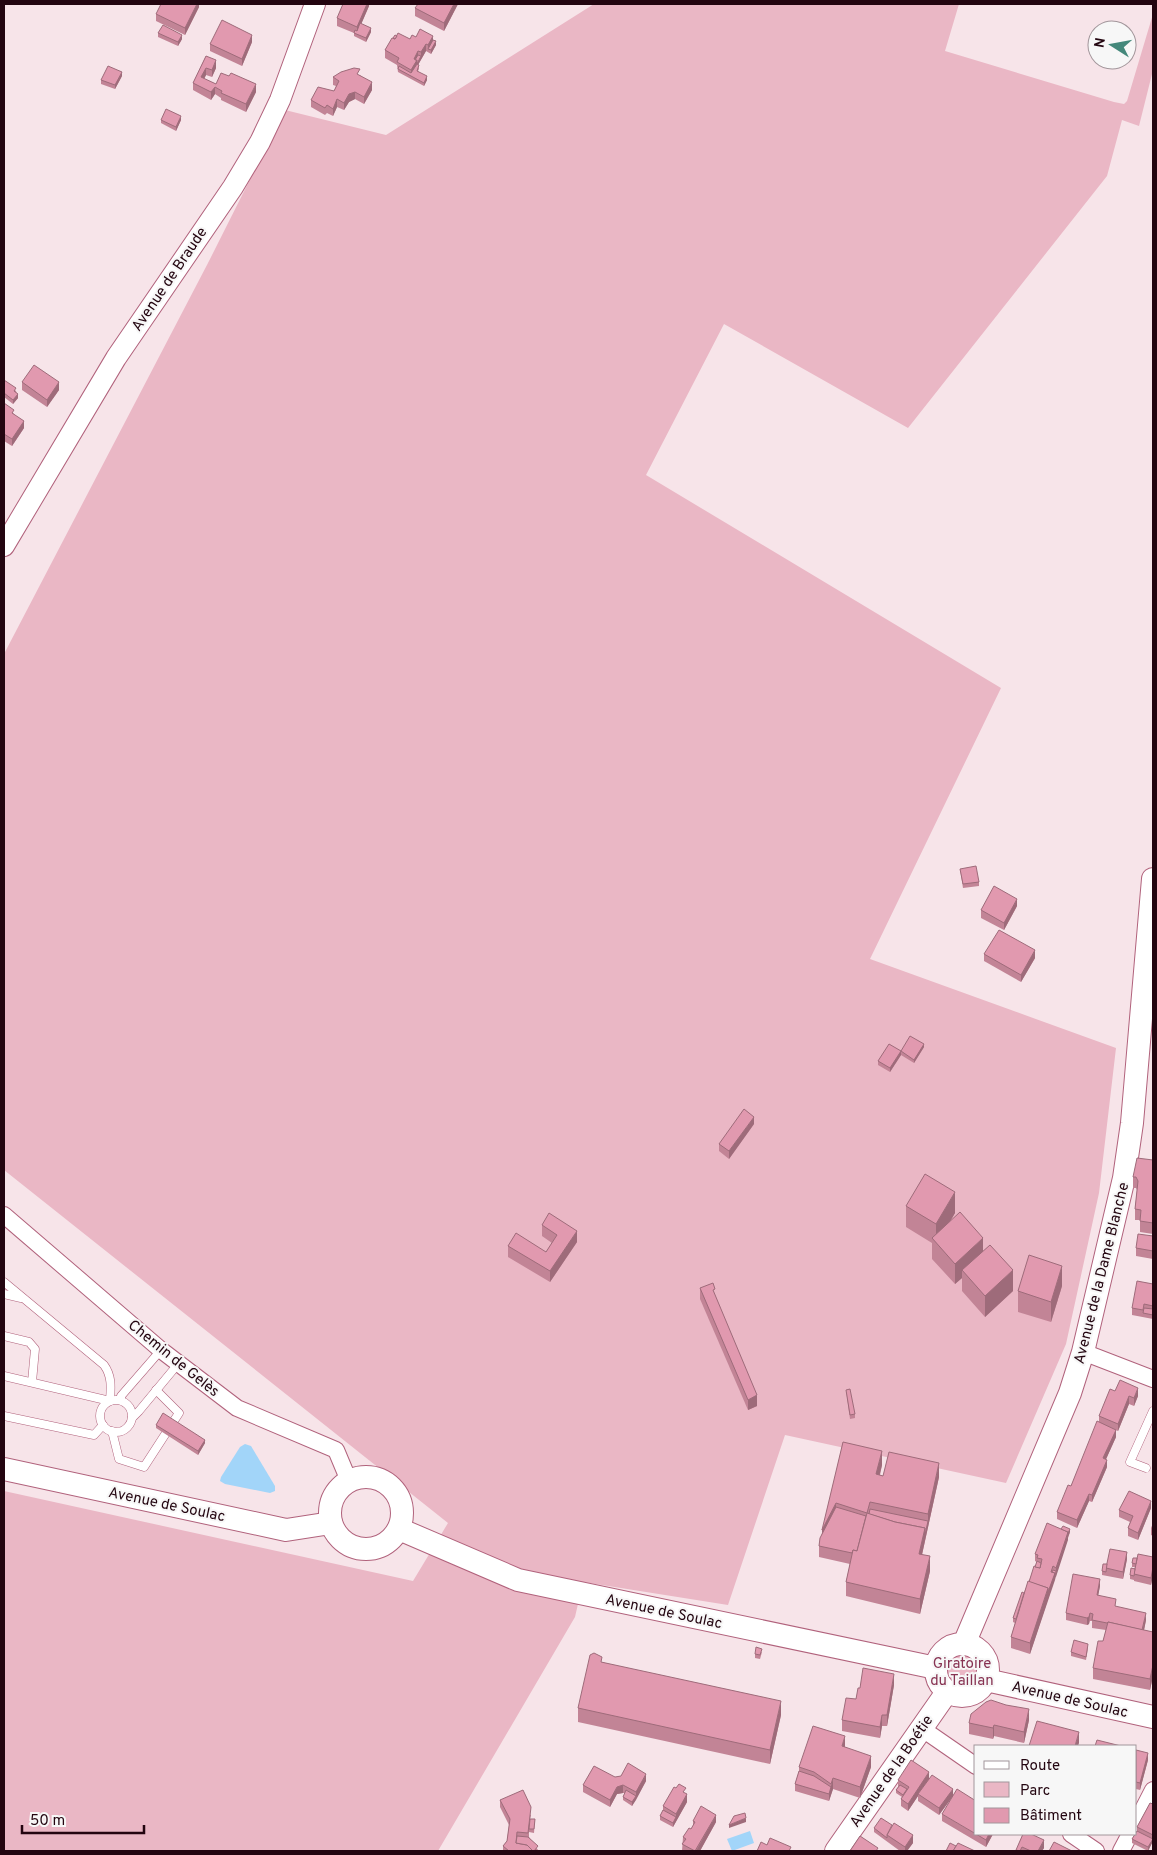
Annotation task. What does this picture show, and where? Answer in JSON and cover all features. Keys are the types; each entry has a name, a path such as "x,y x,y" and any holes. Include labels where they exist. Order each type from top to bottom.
{"main road":[{"name":"Avenue de la Dame Blanche","path":"964,1644 1070,1393 1083,1352 1124,1178 1132,1123 1153,879"},
{"name":"Avenue de Soulac","path":"4,1469 286,1530 331,1523"},
{"path":"367,1477 379,1480 395,1491 400,1502 402,1520 399,1529 386,1544 374,1549 359,1549 347,1544 337,1535 331,1523 331,1503 339,1489 349,1481 367,1477"},
{"name":"Avenue de Soulac","path":"399,1529 518,1580 936,1668"},
{"path":"964,1644 975,1648 982,1654 987,1664 986,1680 979,1690 968,1696 958,1696 947,1692 939,1683 936,1677 936,1668 940,1656 946,1650 955,1645 964,1644"},
{"name":"Avenue de Soulac","path":"986,1680 1153,1717"},
{"name":"Avenue de la Boétie","path":"836,1851 947,1692"}],"street":[{"name":"Avenue de Braude","path":"4,546 116,358 233,186 260,142 280,100 315,4"},
{"name":"Chemin de Gelès","path":"4,1215 161,1350 237,1408 336,1450 349,1481"},
{"path":"1083,1352 1153,1379"},
{"path":"921,1728 974,1765"},
{"path":"1137,1821 1153,1790"},
{"path":"1072,1835 1096,1851"},
{"path":"1121,1851 1129,1835"}],"lane":[{"path":"4,1282 104,1365 111,1382 110,1400 103,1406 100,1416 103,1425 112,1431 122,1430 130,1423 132,1418 178,1364"},
{"path":"4,1294 23,1298"},
{"path":"4,1336 30,1342 35,1348 32,1382"},
{"path":"121,1400 121,1396 161,1350"},
{"path":"4,1376 110,1400 121,1400 129,1407 132,1418"},
{"path":"112,1431 119,1459 144,1467 179,1413 156,1390"},
{"path":"1146,1468 1130,1462 1153,1411"},
{"path":"4,1416 94,1435 103,1425"}],"green space":[{"path":"594,4 959,4 945,51 1124,104 1127,101 1137,70 1153,14 1153,70 1139,126 1122,120 1107,176 908,428 724,324 646,475 1001,688 870,959 1116,1048 1099,1193 1066,1344 1006,1483 785,1435 728,1605 583,1582 575,1617 438,1851 4,1851 4,1491 413,1581 448,1523 4,1170 4,654 208,263 285,110 386,135"},
{"name":"Giratoire du Taillan","path":"962,1652 975,1658 981,1671 975,1684 962,1690 949,1684 943,1671 949,1658"}],"water":[{"path":"245,1444 251,1446 275,1486 275,1491 270,1493 225,1484 220,1481 240,1447"},
{"path":"750,1831 754,1843 732,1851 727,1839"}],"building":[{"path":"161,4 197,4 185,28 156,14"},
{"path":"343,4 367,4 357,27 337,18"},
{"path":"418,4 454,4 444,23 415,8"},
{"path":"222,20 252,35 242,59 210,44"},
{"path":"360,23 371,28 366,38 354,33 355,30 357,31"},
{"path":"163,25 182,35 178,42 158,33"},
{"path":"420,29 433,36 421,52 418,51 414,59 417,60 411,70 397,62 399,58 385,50 392,38 395,39 398,33 410,39 412,35 416,37"},
{"path":"433,40 436,41 431,50 428,49"},
{"path":"418,55 421,56 417,64 417,60 415,60"},
{"path":"206,56 216,60 212,70 206,68 201,77 216,84 221,73 229,76 231,73 256,84 246,104 221,93 222,91 215,87 211,92 193,83"},
{"path":"417,64 419,65 417,71 427,76 424,83 398,69 399,66 411,73"},
{"path":"108,66 122,72 115,85 101,80"},
{"path":"354,68 360,69 357,74 372,82 364,97 355,92 349,94 344,103 337,99 333,109 327,105 325,108 311,100 318,87 334,91 339,81 333,77"},
{"path":"166,109 181,116 176,127 161,120"},
{"path":"34,365 59,382 47,400 22,382"},
{"path":"4,380 16,388 14,391 18,394 13,400 4,393"},
{"path":"4,403 14,410 12,413 24,421 12,439 4,434"},
{"path":"976,866 979,882 963,884 960,869"},
{"path":"994,886 1017,899 1004,923 981,910"},
{"path":"999,930 1035,950 1021,975 984,954"},
{"path":"910,1036 924,1044 914,1060 901,1051"},
{"path":"889,1044 901,1051 890,1068 878,1061"},
{"path":"744,1109 754,1117 729,1151 719,1144"},
{"path":"1137,1158 1153,1160 1153,1223 1140,1221 1141,1210 1135,1209 1138,1181 1136,1177 1133,1177"},
{"path":"925,1174 955,1192 936,1224 906,1206"},
{"path":"960,1212 983,1238 955,1264 932,1238"},
{"path":"549,1213 577,1231 550,1271 508,1246 516,1233 546,1252 557,1235 542,1225"},
{"path":"1138,1234 1153,1236 1153,1251 1136,1248"},
{"path":"990,1245 1013,1270 985,1296 962,1270"},
{"path":"1029,1255 1062,1266 1051,1302 1018,1291"},
{"path":"1137,1281 1153,1284 1153,1306 1144,1304 1143,1310 1132,1308"},
{"path":"713,1283 715,1289 713,1290 757,1395 748,1400 700,1288"},
{"path":"1144,1308 1153,1309 1153,1315 1143,1313"},
{"path":"1120,1380 1138,1388 1134,1398 1129,1396 1118,1424 1099,1416 1110,1389 1115,1391"},
{"path":"850,1389 855,1414 850,1415 846,1390"},
{"path":"163,1413 205,1440 198,1451 156,1425"},
{"path":"1097,1421 1116,1430 1103,1458 1107,1460 1092,1495 1089,1494 1077,1520 1057,1512 1068,1485 1071,1486"},
{"path":"843,1442 882,1451 876,1474 883,1476 889,1452 939,1463 928,1514 870,1502 867,1513 836,1503 822,1530"},
{"path":"1129,1491 1151,1501 1138,1533 1128,1528 1133,1516 1119,1510"},
{"path":"836,1507 866,1516 857,1551 853,1550 852,1553 819,1546 820,1538"},
{"path":"870,1509 928,1521 925,1535 925,1528 869,1514"},
{"path":"867,1513 895,1522 925,1528 919,1554 930,1556 920,1599 846,1582 853,1550 857,1551"},
{"path":"1047,1523 1068,1532 1056,1568 1053,1566 1051,1572 1055,1573 1048,1592 1048,1588 1029,1582 1034,1566 1040,1568 1042,1559 1037,1558 1038,1555 1035,1554"},
{"path":"1063,1526 1070,1529 1068,1533 1061,1529"},
{"path":"1110,1549 1127,1552 1123,1572 1106,1568"},
{"path":"1138,1554 1153,1557 1151,1578 1134,1574"},
{"path":"1133,1558 1137,1558 1136,1564 1132,1563"},
{"path":"1037,1561 1041,1563 1040,1568 1035,1567"},
{"path":"1103,1564 1107,1564 1106,1572 1102,1571"},
{"path":"1131,1568 1135,1569 1134,1576 1130,1575"},
{"path":"1073,1574 1100,1579 1097,1595 1116,1599 1115,1606 1146,1613 1142,1630 1092,1620 1093,1614 1090,1613 1087,1618 1066,1613"},
{"path":"1028,1581 1048,1588 1030,1643 1011,1637"},
{"path":"1022,1592 1024,1593 1016,1619 1013,1618"},
{"path":"1108,1622 1153,1632 1153,1665 1150,1679 1093,1668 1098,1641 1103,1641"},
{"path":"1074,1640 1088,1644 1086,1657 1071,1652"},
{"path":"756,1647 762,1649 760,1655 755,1654"},
{"path":"594,1653 602,1657 601,1662 781,1701 770,1750 578,1708 590,1655"},
{"path":"863,1668 894,1674 887,1715 882,1715 880,1727 842,1720 846,1698 856,1699"},
{"path":"991,1700 1029,1709 1024,1732 994,1725 993,1728 969,1723 971,1714"},
{"path":"1037,1721 1079,1732 1075,1745 1029,1745"},
{"path":"813,1726 845,1736 842,1746 871,1756 860,1787 833,1778 831,1784 814,1772 799,1767"},
{"path":"1097,1740 1117,1745 1095,1745"},
{"path":"1137,1750 1148,1753 1140,1783 1137,1782"},
{"path":"911,1760 929,1772 908,1804 901,1799 909,1787 898,1780"},
{"path":"628,1763 646,1774 636,1792 623,1785 617,1787 610,1800 583,1785 594,1766 615,1777 621,1776"},
{"path":"799,1771 814,1776 831,1787 829,1794 795,1784"},
{"path":"932,1775 953,1789 939,1808 918,1794"},
{"path":"679,1784 686,1788 683,1792 687,1794 676,1814 663,1806 674,1787 676,1788"},
{"path":"900,1785 907,1789 903,1795 896,1790"},
{"path":"957,1789 974,1800 974,1833 942,1814"},
{"path":"523,1790 531,1807 528,1833 517,1832 516,1843 527,1845 532,1850 509,1851 503,1846 507,1841 510,1819 500,1800"},
{"path":"626,1790 636,1796 632,1802 623,1797"},
{"path":"1150,1803 1153,1804 1153,1835 1137,1827"},
{"path":"701,1806 716,1815 695,1851 682,1844 686,1839 683,1837 689,1828 691,1829"},
{"path":"663,1810 676,1817 673,1823 660,1816"},
{"path":"745,1813 746,1818 729,1825 734,1816"},
{"path":"881,1818 892,1825 887,1838 874,1828"},
{"path":"530,1819 535,1819 534,1829 529,1829"},
{"path":"894,1823 913,1835 905,1847 887,1835"},
{"path":"1137,1831 1153,1839 1148,1847 1132,1839 1134,1835 1137,1835"},
{"path":"978,1835 988,1835 986,1840"},
{"path":"1023,1835 1033,1835 1044,1840 1038,1851 1031,1851 1022,1847 1020,1851 1016,1850"},
{"path":"517,1836 528,1837 538,1846 532,1851 527,1845 516,1843"},
{"path":"860,1836 878,1848 876,1851 850,1851"},
{"path":"770,1838 791,1847 789,1851 757,1851 761,1842 767,1845"},
{"path":"1054,1842 1072,1851 1049,1851"},
{"path":"950,1843 956,1846 953,1851 946,1851"},
{"path":"958,1843 975,1851 953,1851"}]}
